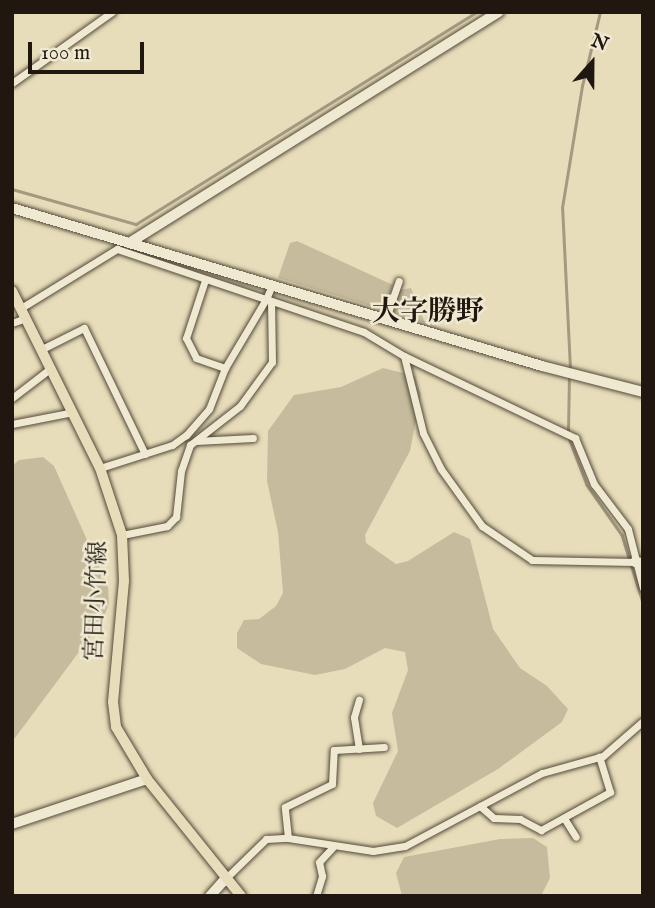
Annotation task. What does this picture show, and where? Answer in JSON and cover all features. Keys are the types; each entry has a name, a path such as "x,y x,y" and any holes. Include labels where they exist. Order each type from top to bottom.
{"main road":[{"name":"宮田小竹線","path":"12,291 100,468 122,536 124,580 113,715 123,742 147,779 241,896"}],"street":[{"path":"12,83 112,12"},
{"path":"129,243 499,12"},
{"path":"12,208 564,373 643,392"},
{"path":"12,323 117,249 364,332 404,356 575,438 594,484 628,529 639,563 643,588"},
{"path":"205,280 186,338 195,358 225,368"},
{"path":"386,318 398,284"},
{"path":"122,536 172,523 179,510 183,461 194,441 240,406 272,362 269,300 272,285"},
{"path":"100,468 181,439 209,409 225,368 269,300"},
{"path":"42,349 84,328 145,454"},
{"path":"404,356 424,433 441,469 482,526 532,560 639,563"},
{"path":"12,398 51,368"},
{"path":"12,424 73,412"},
{"path":"181,439 194,441 253,438"},
{"path":"359,699 354,718 359,749"},
{"path":"210,896 258,844 288,838 373,850 405,846 549,769 599,757 616,748 643,721"},
{"path":"288,838 285,807 332,783 334,750 384,747"},
{"path":"481,806 494,818 520,819 536,830 564,818 610,792 599,757"},
{"path":"12,824 147,779"},
{"path":"564,818 576,837"},
{"path":"316,896 322,876 320,862 334,846"}],"shaded area":[{"path":"297,241 393,285 384,310 278,278 290,243"},
{"path":"411,288 425,323 393,313 400,290"},
{"path":"383,368 415,376 421,394 410,451 365,535 366,543 396,564 408,561 454,532 470,539 493,629 520,668 547,686 568,709 562,722 498,769 397,828 376,816 373,803 398,751 392,713 408,670 405,652 385,648 345,669 315,675 261,664 237,648 237,633 244,620 259,619 276,606 283,593 278,532 267,481 268,431 294,395 341,387"},
{"path":"43,457 54,466 108,587 109,604 102,621 12,742 12,466 19,460"},
{"path":"533,838 547,847 550,878 541,896 402,896 396,873 404,857 500,839"}],"waterway":[{"path":"12,189 136,224 476,12"},
{"path":"570,369 562,208 582,86 600,12"},
{"path":"568,432 569,376"},
{"path":"569,438 587,485 622,535 643,603"}],"district":[{"name":"大字勝野","path":"428,313"}]}
